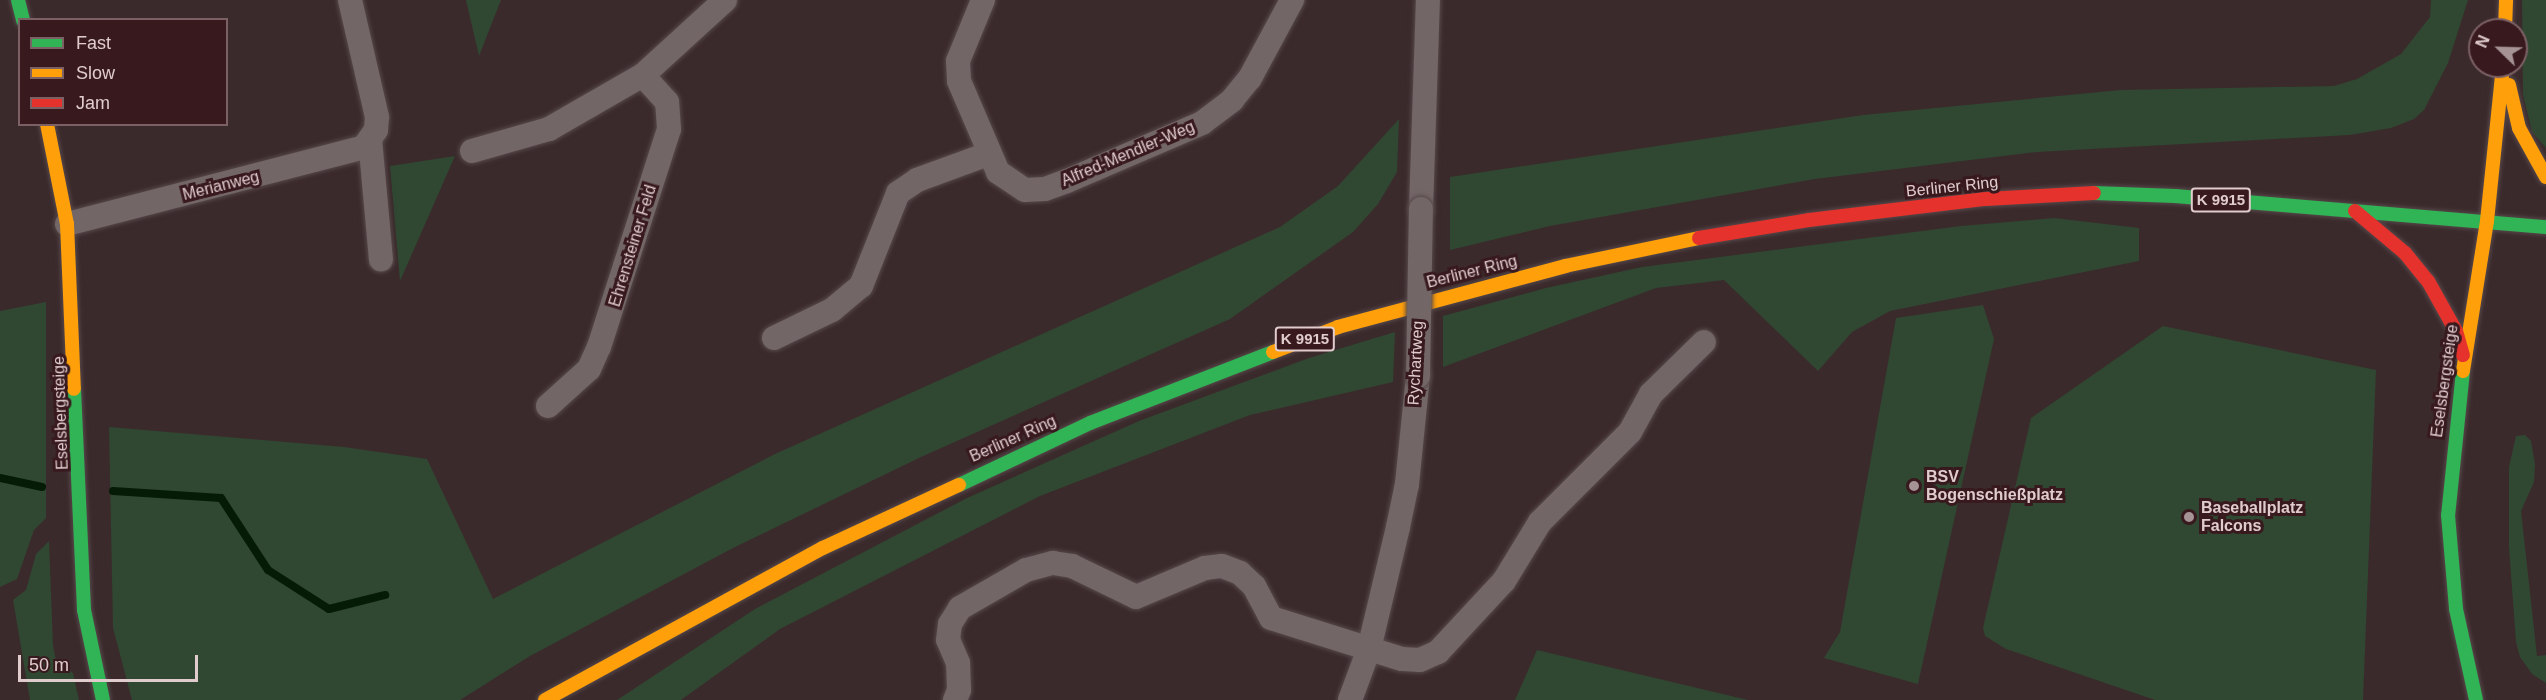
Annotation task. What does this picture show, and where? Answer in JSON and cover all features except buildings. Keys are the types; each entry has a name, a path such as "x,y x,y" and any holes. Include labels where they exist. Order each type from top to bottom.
{"main road":[{"path":"18,0 22,18"},
{"path":"2505,18 2506,0"},
{"name":"Eselsbergsteige","path":"2476,700 2456,609 2448,515 2455,419 2487,221 2504,78"},
{"path":"2508,78 2519,128 2546,177"},
{"name":"Eselsbergsteige","path":"47,126 67,224 84,610 102,700"},
{"name":"Berliner Ring","path":"545,700 823,548 984,470 1229,366 1338,327 1451,294 1718,234 1986,199 2109,194 2487,221"},
{"path":"2355,211 2405,253 2428,281 2457,331 2464,358"},
{"name":"K 9915","path":"2487,221 2546,227"}],"street":[{"path":"350,0 377,117 370,139 381,259"},
{"path":"472,151 549,129 643,75 725,0"},
{"name":"Alfred-Mendler-Weg","path":"983,0 958,61 959,81 988,154 1008,182 1025,190 1045,189 1202,123 1232,100 1250,78 1292,0"},
{"name":"Rychartweg","path":"1350,700 1369,649 1407,484 1418,376 1428,0"},
{"name":"Ehrensteiner Feld","path":"548,405 589,369 599,347 669,129 667,102 643,75"},
{"name":"Merianweg","path":"67,224 354,152 370,139"},
{"path":"774,338 832,310 861,286 898,193 917,180 988,154"},
{"path":"956,700 960,690 958,663 948,640 950,624 960,608 1026,570 1053,563 1072,566 1136,597 1205,568 1222,566 1239,573 1254,586 1271,618 1411,660 1438,652 1504,581 1540,522 1630,432 1652,394 1704,342"}],"green space":[{"path":"466,0 501,0 479,56"},
{"path":"2431,0 2468,0 2448,63 2424,110 2414,119 2391,128 2350,135 2037,152 1815,179 1550,226 1450,250 1450,177 1863,115 2121,90 2334,86 2357,79 2401,54 2430,17"},
{"path":"2522,0 2546,0 2546,148 2532,132 2523,95 2523,78 2528,78 2528,18 2522,18"},
{"path":"1399,119 1397,172 1378,204 1353,232 1230,319 921,457 733,548 530,656 460,700 132,700 113,628 109,427 344,447 427,459 493,599 775,454 1280,227 1338,186"},
{"path":"455,156 400,281 390,166"},
{"path":"2054,218 2139,228 2139,261 1890,311 1852,332 1818,371 1724,280 1656,288 1443,367 1443,316 1546,288 1642,267 1961,226"},
{"path":"46,302 46,518 34,530 17,579 0,587 0,311"},
{"name":"BSV Bogenschießplatz","path":"1983,305 1994,339 1918,684 1824,658 1840,632 1896,318"},
{"name":"Baseballplatz Falcons","path":"2163,326 2376,370 2363,700 2155,700 2006,649 1985,636 1983,628 2031,418"},
{"path":"1395,332 1393,382 1250,415 1040,496 780,629 681,700 617,700 755,609 967,498 1139,421 1309,358"},
{"path":"2525,435 2531,441 2535,464 2534,482 2521,511 2537,656 2546,655 2546,683 2532,674 2520,657 2516,642 2509,548 2509,467 2516,436"},
{"path":"49,541 53,645 56,661 73,673 79,700 30,700 13,600 26,590 36,554"},
{"path":"1537,650 1748,700 1515,700"}],"waterway":[{"path":"0,478 42,487"},
{"path":"113,491 221,498 268,570 329,609 385,595"}],"traffic: fast":[{"path":"18,0 22,18"},
{"path":"2094,193 2175,196 2546,227"},
{"path":"959,485 1090,423 1273,352"},
{"path":"2463,371 2448,515 2456,609 2476,700"},
{"path":"74,389 84,610 103,700"}],"traffic: slow":[{"path":"2505,18 2506,0"},
{"path":"2463,371 2487,221 2502,78"},
{"path":"2509,85 2519,128 2546,177"},
{"path":"47,126 67,224 74,389"},
{"path":"1273,352 1338,327 1565,266 1699,238"},
{"path":"545,700 823,548 959,485"}],"traffic: jam":[{"path":"1699,238 1809,220 1986,199 2094,193"},
{"path":"2355,211 2405,253 2428,281 2456,331 2463,355"}],"place":[{"name":"BSV Bogenschießplatz","path":"1914,486"},
{"name":"Baseballplatz Falcons","path":"2189,517"}]}
